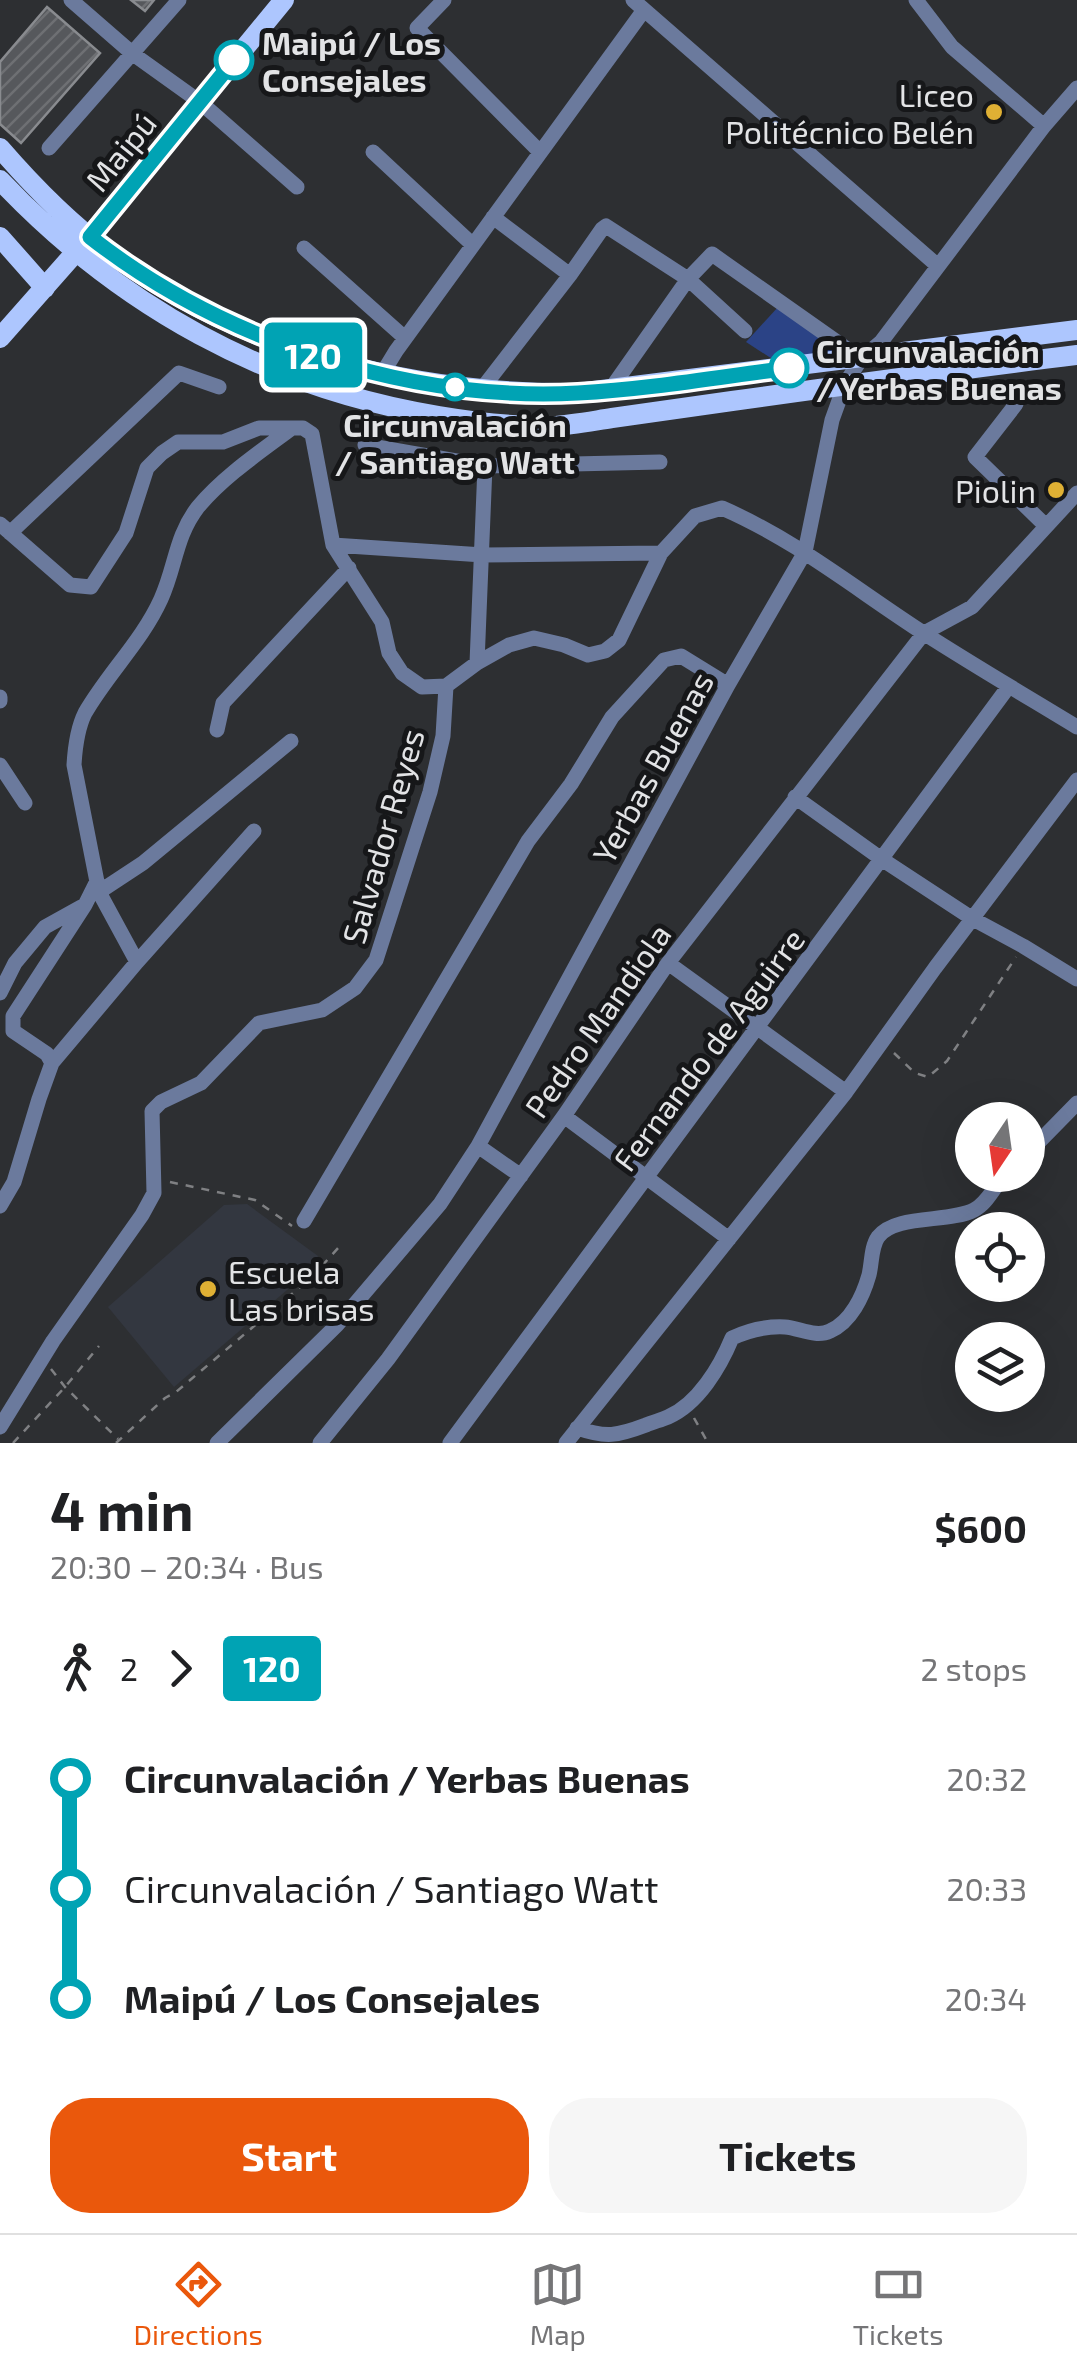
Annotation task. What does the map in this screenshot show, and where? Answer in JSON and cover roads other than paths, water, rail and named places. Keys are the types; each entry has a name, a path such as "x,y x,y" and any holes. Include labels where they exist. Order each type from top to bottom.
{"main road":[{"name":"Maipú","path":"0,338 83,244 284,0"},
{"path":"0,148 83,244 149,306 214,344 283,374 357,398 455,419 554,426 1077,355"},
{"path":"0,180 42,223 222,318 311,354 382,374 481,390 545,394 610,390 1077,330"},
{"path":"0,237 45,288"},
{"path":"357,398 382,374"}],"street":[{"path":"70,0 133,54 200,102 297,188"},
{"path":"49,148 179,0"},
{"path":"444,0 416,28 540,152"},
{"path":"916,0 952,47 1044,126"},
{"path":"382,374 540,152 638,5 938,266"},
{"name":"Yerbas Buenas","path":"223,1441 337,1326 440,1204 478,1146 728,685 805,552 832,420 845,384 861,359 882,342 1044,126 1077,88"},
{"path":"373,152 473,245"},
{"path":"493,217 570,275"},
{"path":"481,390 606,226 688,280 745,331"},
{"path":"304,248 405,338"},
{"path":"610,390 688,280 712,254 861,359"},
{"path":"219,387 179,373 5,528 70,585 91,586 126,533 148,468 162,453 178,442 223,442 260,428 292,428"},
{"path":"1016,404 975,457 1046,526"},
{"path":"137,962 98,886 74,765 84,715 162,596 186,522 247,462 292,428"},
{"name":"Salvador Reyes","path":"0,1428 154,1193 152,1111 201,1083 260,1023 322,1010 355,988 376,960 430,792 443,736 446,686 422,686 402,673 390,654 382,622 333,545 312,434 303,428 292,428"},
{"path":"365,444 485,466 660,462"},
{"path":"477,663 485,466"},
{"path":"924,633 972,606 1077,493"},
{"path":"446,686 509,645 534,638 588,655 605,651 619,640 661,554 695,516 722,508 805,552 924,633 1077,726"},
{"path":"333,545 483,555 661,554"},
{"path":"218,730 223,703 349,568"},
{"name":"Pedro Mandiola","path":"320,1443 388,1359 564,1116 668,963 924,633"},
{"path":"304,1222 528,840 612,718 664,660 680,656 728,685"},
{"name":"Fernando de Aguirre","path":"450,1443 1010,686"},
{"path":"52,1063 47,1054 14,1030 6,1015 98,886 144,863 291,741"},
{"path":"0,765 25,802"},
{"path":"566,1443 846,1092 1077,780"},
{"path":"796,797 974,919 1077,979"},
{"path":"0,1206 14,1182 52,1063 254,831"},
{"path":"0,993 14,963 46,927 84,905"},
{"path":"668,963 846,1092"},
{"path":"1045,1136 1077,1103"},
{"path":"564,1116 729,1239"},
{"path":"478,1146 520,1176"},
{"path":"577,1428 615,1436 672,1416 702,1391 732,1338 748,1330 768,1326 820,1334 832,1330 855,1310 869,1276 876,1239 886,1230 962,1215 984,1202 992,1192"}],"place":[{"name":"Maipú / Los Consejales","path":"234,60"},
{"name":"Liceo Politécnico Belén","path":"994,112"},
{"name":"Circunvalación / Yerbas Buenas","path":"789,368"},
{"name":"Circunvalación / Santiago Watt","path":"455,387"},
{"name":"Piolin","path":"1056,490"},
{"name":"Escuela Las brisas","path":"208,1289"}]}
